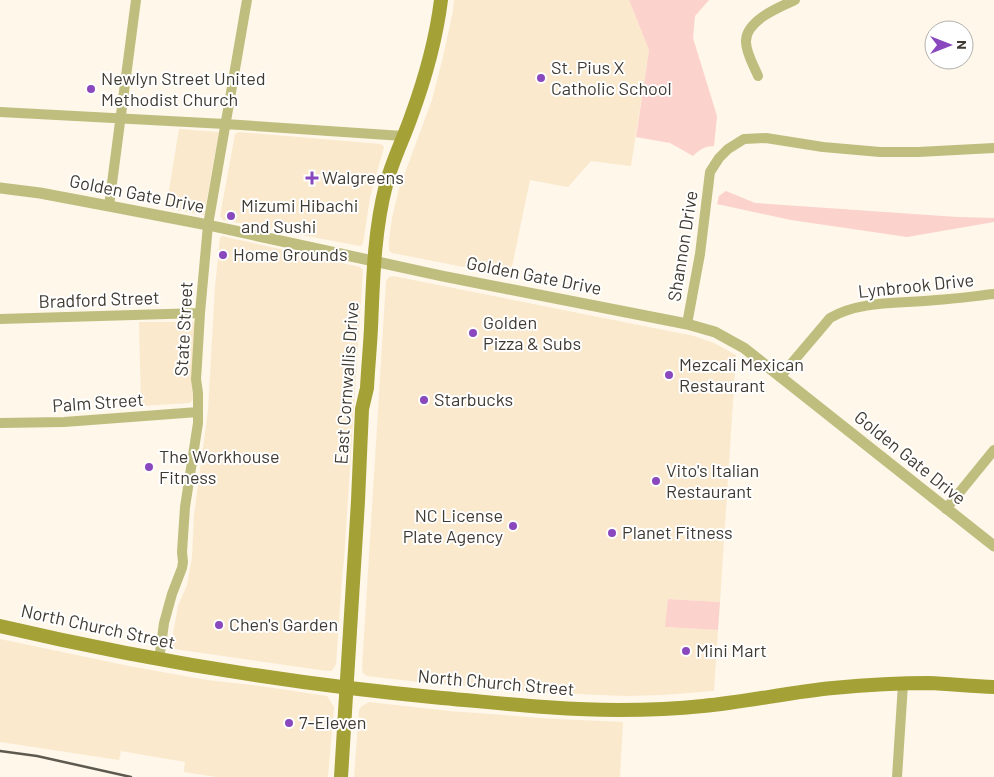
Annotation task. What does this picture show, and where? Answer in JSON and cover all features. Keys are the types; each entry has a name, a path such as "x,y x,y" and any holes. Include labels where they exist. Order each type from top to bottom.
{"main road":[{"name":"East Cornwallis Drive","path":"341,777 362,409 367,388 380,212 386,183 411,119 428,65 441,0"},
{"name":"North Church Street","path":"0,626 159,660 347,688 509,704 615,710 685,708 832,688 931,683 994,688"}],"street":[{"path":"109,206 136,0"},
{"name":"State Street","path":"159,660 164,623 182,568 185,507 198,423 196,379 208,225 247,0"},
{"path":"758,76 745,41 748,33 758,19 795,0"},
{"path":"0,112 403,136"},
{"name":"Shannon Drive","path":"687,324 700,254 710,172 718,158 744,139 766,138 823,147 880,152 994,148"},
{"name":"Golden Gate Drive","path":"0,188 40,193 208,225 442,276 687,324 715,332 744,348 994,546"},
{"name":"Lynbrook Drive","path":"780,376 830,318 840,312 864,306 994,294"},
{"name":"Bradford Street","path":"0,319 200,313"},
{"name":"Palm Street","path":"0,423 64,422 198,412"},
{"path":"946,509 994,450"},
{"path":"897,777 903,684"}],"shaded area":[{"name":"St. Pius X Catholic School","path":"454,0 629,0 649,50 631,166 591,161 568,187 530,180 510,276 392,253 389,250 392,218 399,189 432,100 443,57"},
{"path":"629,0 709,0 695,16 693,38 717,116 714,146 702,149 693,156 670,143 636,137 649,50"},
{"path":"179,129 219,132 204,215 166,208"},
{"path":"239,132 381,144 384,147 370,197 363,244 360,246 223,220 220,216 235,134"},
{"path":"726,191 755,203 994,218 994,222 907,237 791,220 717,204 719,196"},
{"path":"222,236 360,267 363,270 336,664 331,671 174,649 171,645 178,606 187,585 192,557 194,515 208,410 215,287 220,238"},
{"path":"393,276 694,336 714,343 736,355 720,602 668,599 666,627 718,630 714,691 625,696 552,693 418,682 367,676 363,673 386,281 389,277"},
{"path":"139,322 195,322 193,399 190,403 141,406"},
{"path":"668,599 720,602 718,630 665,627"},
{"path":"0,639 207,680 327,696 334,707 328,777 216,777 184,772 185,762 121,751 119,760 0,742"},
{"path":"369,702 449,711 623,722 620,777 354,777 359,710"}],"railway":[{"path":"0,751 37,756 131,777"}],"place":[{"name":"St. Pius X Catholic School","path":"541,78"},
{"name":"Newlyn Street United Methodist Church","path":"91,89"},
{"name":"Walgreens","path":"312,178"},
{"name":"Mizumi Hibachi and Sushi","path":"231,216"},
{"name":"Home Grounds","path":"223,255"},
{"name":"Golden Pizza & Subs","path":"473,333"},
{"name":"Mezcali Mexican Restaurant","path":"669,375"},
{"name":"Starbucks","path":"424,400"},
{"name":"The Workhouse Fitness","path":"149,467"},
{"name":"Vito's Italian Restaurant","path":"656,481"},
{"name":"NC License Plate Agency","path":"513,526"},
{"name":"Planet Fitness","path":"612,533"},
{"name":"Chen's Garden","path":"219,625"},
{"name":"Mini Mart","path":"686,651"},
{"name":"7-Eleven","path":"289,723"}]}
